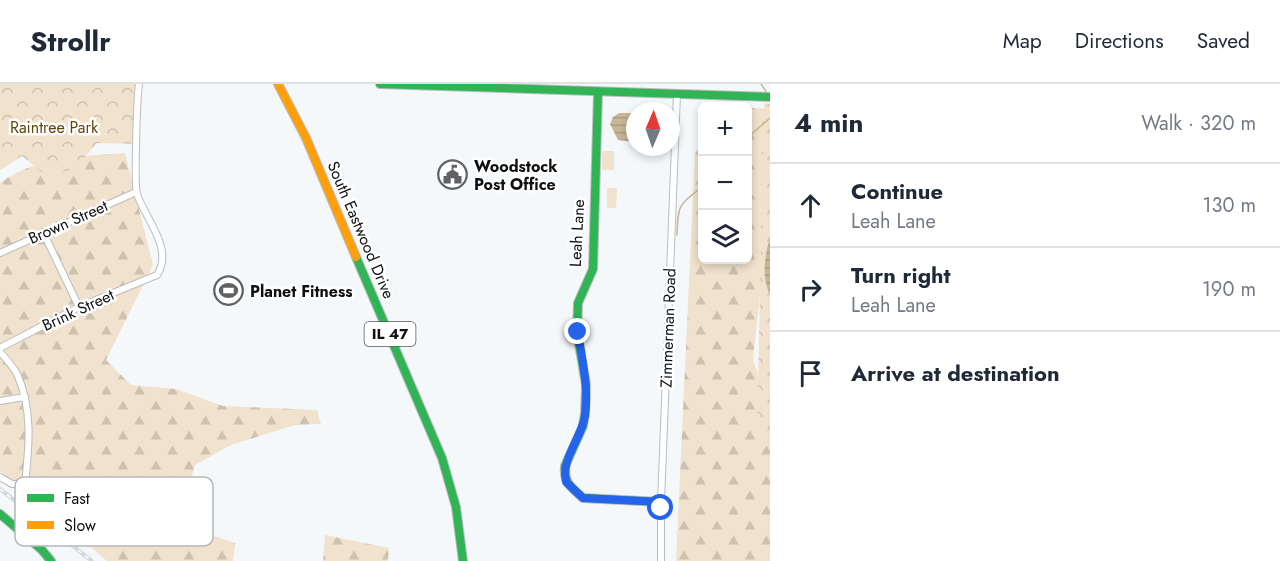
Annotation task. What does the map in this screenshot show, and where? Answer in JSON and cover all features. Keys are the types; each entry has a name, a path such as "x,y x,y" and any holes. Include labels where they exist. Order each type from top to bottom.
{"street":[{"path":"136,192 139,84"},
{"name":"South Eastwood Drive","path":"278,84 306,138 440,451 457,508 463,561"},
{"path":"380,84 770,97"},
{"name":"Leah Lane","path":"598,92 593,269 578,303 578,332 586,385 585,413 583,426 564,473 566,482 583,498 661,502"},
{"name":"Zimmerman Road","path":"661,561 661,502 677,94"},
{"name":"Brown Street","path":"0,253 136,192"},
{"name":"Brink Street","path":"0,350 79,307 157,275 163,266 164,255 136,192"},
{"path":"43,232 79,307"},
{"path":"0,350 16,372 25,397 29,432 26,477"},
{"path":"0,401 25,397"},
{"path":"0,477 15,484"},
{"path":"0,514 15,527"},
{"path":"37,546 51,561"}],"green space":[{"name":"Raintree Park","path":"0,84 136,84 134,144 97,143 74,169 47,176 22,156 0,170"},
{"path":"764,103 770,104 770,432 757,431"},
{"path":"752,108 770,109 770,202 753,360 770,409 770,561 676,561 695,152 698,149 698,264 752,264"},
{"path":"602,151 614,151 614,170 602,170"},
{"path":"125,153 153,265 106,360 131,385 176,389 223,406 317,410 321,424 295,425 231,445 195,465 191,477 15,477 15,484 0,471 0,183 30,167 76,157"},
{"path":"607,188 617,188 616,208 607,208"},
{"path":"213,535 235,543 233,561 107,561 89,546 213,546"},
{"path":"325,535 389,548 388,561 323,561"}],"shaded area":[{"path":"619,113 626,113 626,141 618,140 610,124 613,117"},
{"path":"770,238 770,293 767,288 765,259"}],"waterway":[{"path":"761,84 767,93"},
{"path":"752,134 770,118"},
{"path":"677,235 681,206 698,190"}],"railway":[{"path":"0,489 15,501"},
{"path":"73,546 92,561"}],"traffic: fast":[{"path":"380,84 770,97"},
{"path":"598,92 593,269 578,303 577,332 586,385 585,413 583,426 565,466 565,476 569,484 583,498 661,502"},
{"path":"356,257 442,458 456,507 463,561"},
{"path":"0,514 15,527"},
{"path":"37,546 51,561"}],"traffic: slow":[{"path":"278,84 306,138 356,257"}],"place":[{"name":"Woodstock Post Office","path":"453,175"},
{"name":"Planet Fitness","path":"229,291"}],"route":[{"path":"578,332 586,385 585,413 583,426 565,466 566,482 583,498 661,502 661,508"}]}
